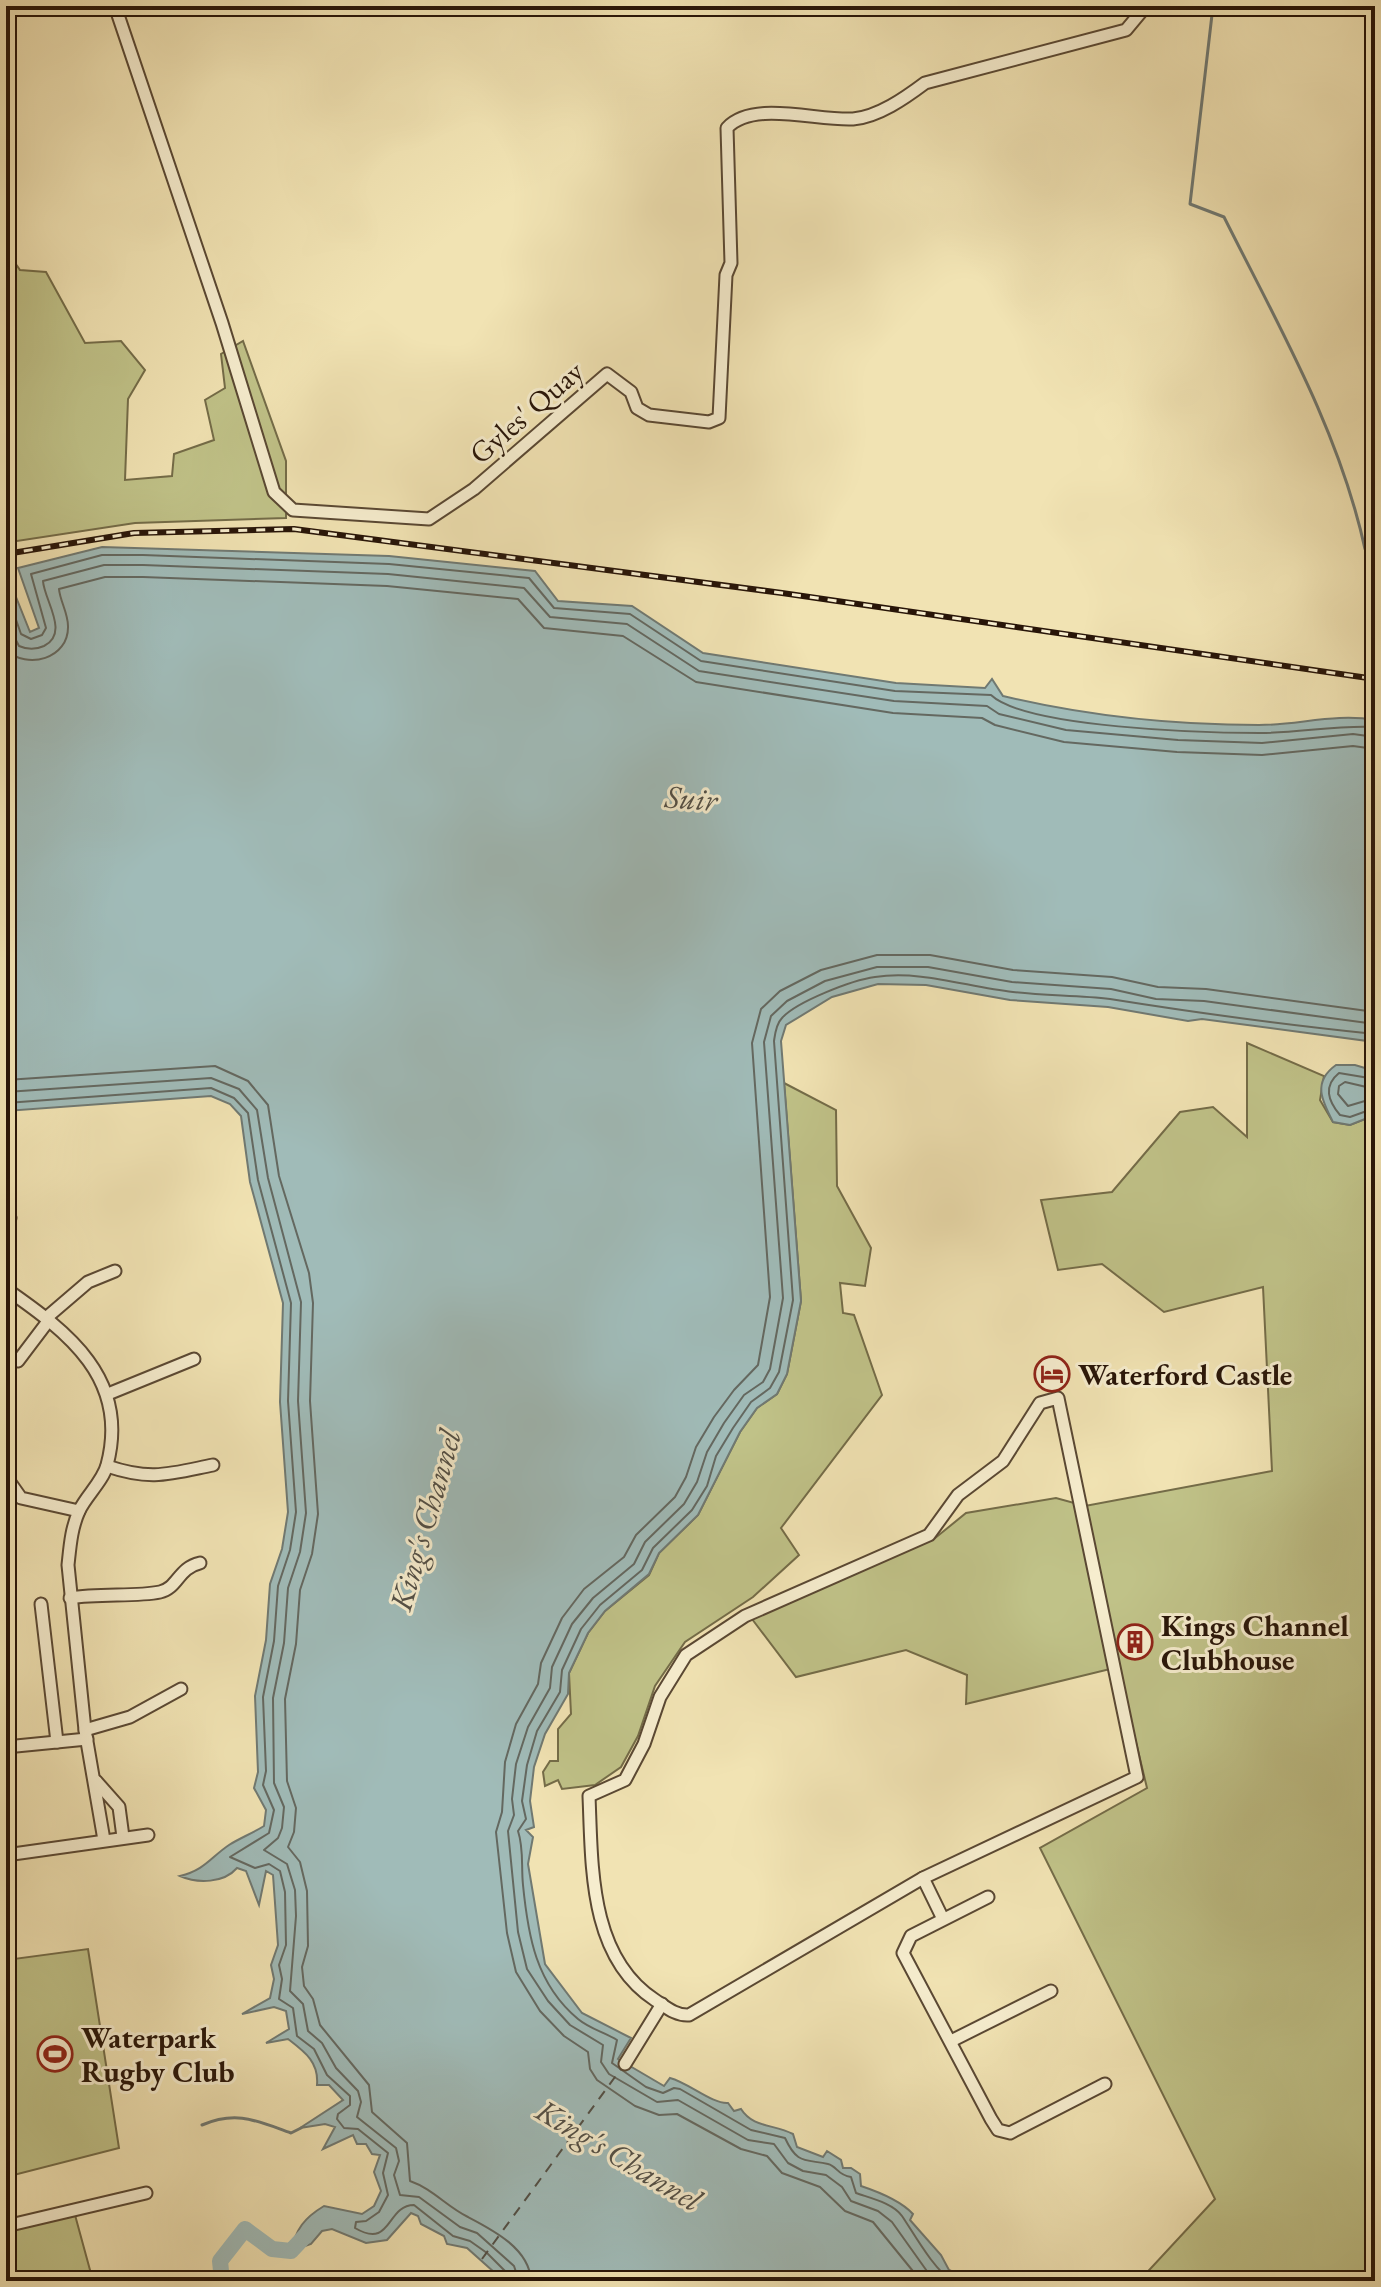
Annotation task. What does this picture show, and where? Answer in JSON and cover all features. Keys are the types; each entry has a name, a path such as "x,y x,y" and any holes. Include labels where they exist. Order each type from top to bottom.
{"street":[{"name":"Gyles' Quay","path":"115,6 222,323 274,492 293,510 429,519 474,489 607,374 631,392 637,408 649,415 709,422 719,418 726,275 731,263 727,128 737,117 754,114 855,119 899,102 925,83 1126,30 1146,6"},
{"path":"18,1361 47,1319 88,1282 115,1271"},
{"path":"6,1289 81,1349 108,1394 111,1419 107,1466 79,1511 71,1539 70,1598 86,1734 104,1840"},
{"path":"108,1394 194,1359"},
{"path":"1058,1398 1137,1777 923,1878 693,2013 678,2014 662,2004 629,1980 599,1923 589,1796 625,1780 644,1744 660,1697 686,1655 745,1616 929,1535 958,1495 1003,1461 1040,1403 1058,1398"},
{"path":"107,1466 138,1476 156,1476 213,1465"},
{"path":"9,1481 13,1492 21,1498 79,1511"},
{"path":"70,1598 101,1593 160,1592 169,1588 185,1567 200,1563"},
{"path":"41,1604 57,1742"},
{"path":"6,1747 57,1742 86,1734 130,1717 181,1689"},
{"path":"95,1780 119,1807 123,1837"},
{"path":"6,1855 148,1835"},
{"path":"923,1878 943,1919"},
{"path":"988,1897 911,1936 903,1953 998,2130 1010,2133 1020,2129 1105,2084"},
{"path":"951,2041 1051,1991"},
{"path":"625,2064 662,2004"},
{"path":"6,2226 146,2193"}],"green space":[{"path":"6,250 20,270 46,272 85,343 121,341 145,370 128,399 125,480 172,476 174,454 214,440 205,400 225,388 221,354 243,341 286,461 286,518 135,523 17,541 6,532"},
{"path":"1247,1043 1324,1076 1320,1100 1333,1122 1350,1125 1375,1115 1375,2281 1139,2281 1215,2199 1040,1848 1147,1788 1119,1672 1110,1669 966,1704 967,1675 906,1650 796,1677 752,1619 934,1539 966,1513 1056,1498 1085,1506 1272,1471 1263,1287 1164,1312 1102,1264 1058,1270 1041,1200 1112,1192 1180,1112 1213,1107 1247,1137"},
{"path":"784,1083 836,1110 837,1186 871,1248 865,1286 840,1283 843,1313 854,1315 882,1395 781,1528 799,1555 753,1597 685,1642 655,1686 638,1736 621,1767 595,1785 562,1789 558,1780 545,1786 543,1772 550,1761 558,1761 558,1729 571,1714 569,1673 588,1633 605,1611 649,1575 659,1553 698,1515 740,1432 757,1408 777,1394 787,1374 801,1301"},
{"name":"Waterpark Rugby Club","path":"88,1949 119,2148 6,2177 6,1960"},
{"path":"75,2215 93,2281 6,2281 6,2230"}],"water":[{"path":"102,547 389,556 535,571 558,601 632,606 703,653 896,683 985,688 992,679 1003,696 1130,718 1259,725 1346,718 1375,720 1375,1042 1202,1019 1188,1021 1108,1007 1010,1000 926,985 878,984 832,997 786,1025 781,1041 801,1301 787,1374 777,1394 757,1408 740,1432 698,1515 659,1553 649,1574 605,1611 588,1633 569,1673 568,1694 545,1734 534,1767 530,1801 534,1827 526,1830 533,1837 528,1864 545,1964 582,2013 631,2038 618,2059 664,2086 670,2078 728,2103 734,2111 741,2109 758,2123 793,2134 797,2147 823,2157 827,2151 841,2160 843,2168 851,2168 860,2174 861,2186 896,2201 913,2214 910,2220 941,2255 949,2270 960,2275 961,2281 504,2281 467,2248 447,2244 444,2236 421,2224 418,2216 411,2213 387,2240 366,2243 332,2229 322,2231 311,2244 291,2251 302,2225 324,2206 362,2214 374,2206 381,2191 374,2172 380,2155 372,2154 366,2144 357,2144 353,2135 323,2149 335,2127 325,2124 300,2128 343,2100 329,2085 317,2085 313,2064 288,2039 266,2043 289,2029 286,2011 274,2007 242,2014 270,1998 274,1979 271,1965 278,1945 273,1875 266,1871 259,1905 246,1871 237,1868 225,1877 210,1881 180,1876 202,1867 229,1845 264,1826 266,1810 254,1788 258,1772 255,1696 266,1640 270,1584 282,1549 288,1512 280,1402 283,1303 250,1182 241,1116 230,1104 211,1096 6,1111 6,572 30,632 39,628 18,568"},
{"path":"1336,1065 1355,1065 1375,1071 1375,1115 1350,1125 1333,1122 1321,1092 1324,1078"}],"waterway":[{"path":"1213,6 1190,204 1224,217 1305,379 1340,462 1365,549 1375,555"},
{"path":"202,2125 237,2118 257,2121 291,2133 301,2128"},
{"path":"222,2281 220,2261 245,2229 272,2249 291,2251 305,2236"}],"ferry route":[{"path":"482,2259 623,2066"}],"railway":[{"path":"6,554 134,533 294,529 782,593 1375,679"}],"place":[{"name":"Waterford Castle","path":"1052,1374"},
{"name":"Kings Channel Clubhouse","path":"1135,1642"},
{"name":"Waterpark Rugby Club","path":"55,2054"}],"water label":[{"name":"Suir","path":"691,798"},
{"name":"King's Channel","path":"425,1520"},
{"name":"King's Channel","path":"619,2155"}]}
